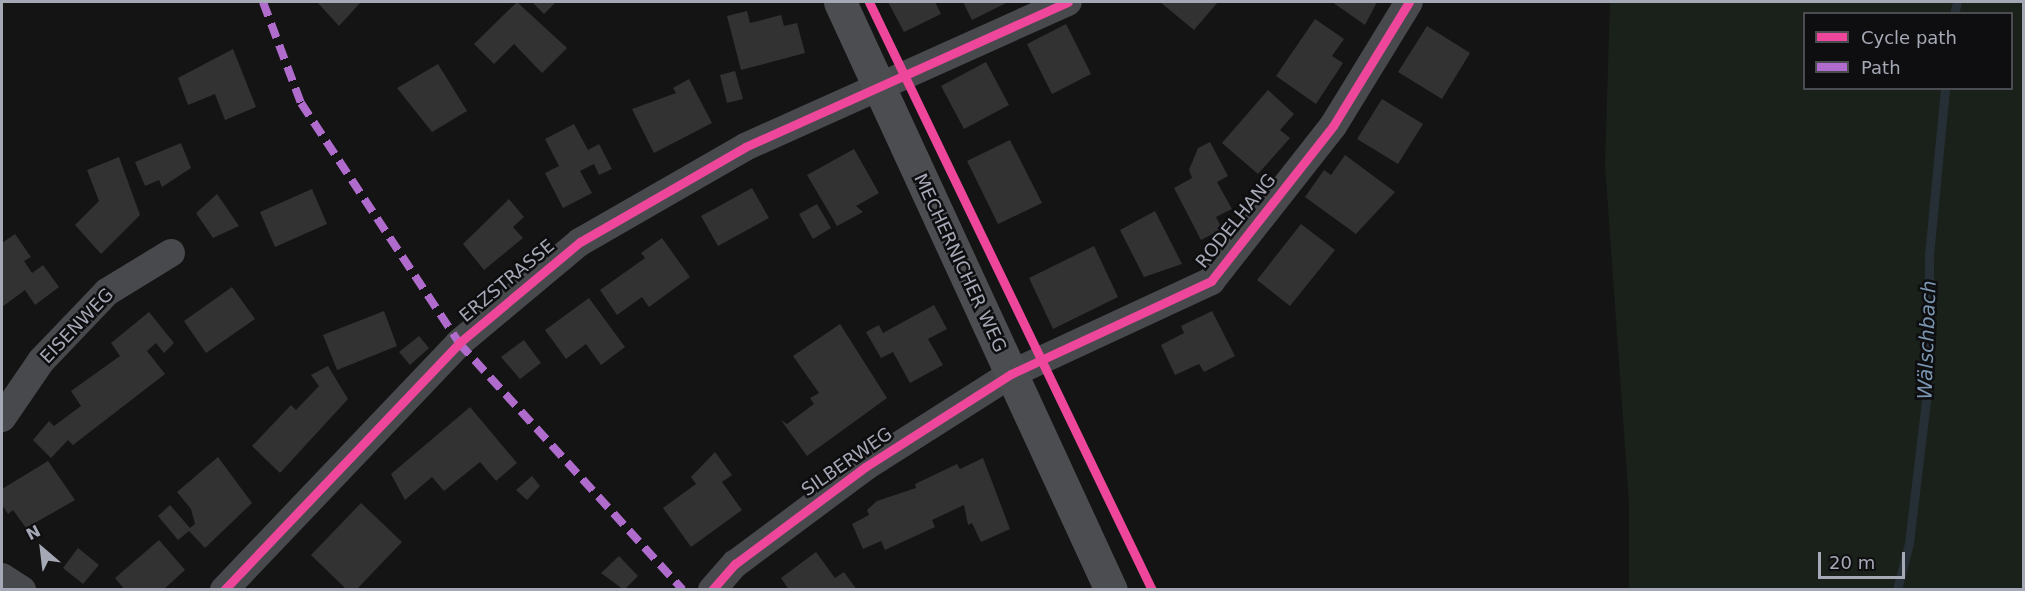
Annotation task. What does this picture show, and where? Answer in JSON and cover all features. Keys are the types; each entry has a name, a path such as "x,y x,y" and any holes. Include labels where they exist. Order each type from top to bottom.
{"street":[{"name":"MECHERNICHER WEG","path":"840,2 1111,590"},
{"path":"880,89 1068,2"},
{"name":"RODELHANG","path":"1011,374 1211,281 1333,126 1409,2"},
{"name":"ERZSTRASSE","path":"224,590 459,343 555,261 666,190 745,147 880,89"},
{"name":"EISENWEG","path":"2,418 41,361 107,291 171,253"},
{"name":"SILBERWEG","path":"712,590 735,564 865,467 1011,374"},
{"path":"2,577 22,590"}],"shaded area":[{"path":"1610,2 2023,2 2023,589 1629,589 1629,503 1605,165"}],"building":[{"path":"317,2 361,2 339,26"},
{"path":"517,2 567,48 542,73 514,44 494,64 474,44"},
{"path":"532,2 553,2 555,3 544,14"},
{"path":"888,2 935,2 941,14 904,32"},
{"path":"963,2 1008,2 972,20"},
{"path":"1160,2 1218,2 1194,30"},
{"path":"1332,2 1377,2 1365,25"},
{"path":"747,11 750,23 781,15 784,26 797,23 805,53 741,70 727,16"},
{"path":"1315,19 1344,39 1332,56 1343,63 1316,104 1276,76"},
{"path":"1066,24 1091,74 1052,94 1027,44"},
{"path":"1427,26 1470,53 1442,99 1398,72"},
{"path":"233,49 256,107 225,120 215,94 188,105 178,78"},
{"path":"986,62 1009,105 964,129 941,86"},
{"path":"438,64 467,111 432,132 397,88"},
{"path":"735,71 743,99 727,103 720,75"},
{"path":"689,79 712,123 654,153 632,109 676,93 673,88"},
{"path":"1268,90 1294,114 1280,130 1290,138 1258,174 1222,143"},
{"path":"1382,99 1423,124 1398,164 1357,139"},
{"path":"574,124 588,150 599,144 612,169 599,175 594,164 580,171 592,193 563,208 545,173 559,166 545,139"},
{"path":"1010,140 1042,203 998,224 967,161"},
{"path":"1210,142 1228,176 1217,182 1232,209 1216,217 1222,229 1201,240 1174,188 1192,178 1189,170 1198,148"},
{"path":"181,143 191,168 162,187 159,180 145,186 135,162"},
{"path":"854,149 879,193 856,206 863,212 837,226 807,175"},
{"path":"1345,155 1395,192 1356,234 1305,197 1324,170 1331,175"},
{"path":"119,157 140,215 101,254 75,225 99,201 87,170"},
{"path":"752,188 769,218 718,246 701,216"},
{"path":"312,189 327,224 275,247 260,212"},
{"path":"217,194 239,226 213,238 196,213"},
{"path":"509,199 524,217 513,227 523,238 484,270 463,244"},
{"path":"817,204 831,228 813,239 799,214"},
{"path":"1155,211 1182,264 1144,277 1120,230"},
{"path":"1301,224 1335,250 1290,306 1257,280"},
{"path":"15,234 31,257 24,261 32,273 43,265 59,287 35,305 25,290 2,307 2,243"},
{"path":"662,238 690,277 649,307 642,297 617,315 600,290 645,258 641,253"},
{"path":"1094,246 1118,297 1053,329 1029,278"},
{"path":"232,287 255,319 206,353 184,321"},
{"path":"589,298 625,347 601,365 586,344 566,359 545,330"},
{"path":"934,305 947,329 928,339 943,365 910,383 893,352 881,358 866,332 879,325 883,333"},
{"path":"384,311 397,346 337,370 323,335"},
{"path":"1212,311 1235,356 1204,372 1199,364 1175,375 1161,345 1184,333 1181,326"},
{"path":"149,312 174,343 164,353 156,343 147,351 165,374 73,445 68,440 51,458 33,440 49,421 54,426 81,406 71,391 120,356 111,343"},
{"path":"840,324 887,398 807,456 781,420 787,424 814,404 810,398 819,393 793,356"},
{"path":"419,336 429,348 410,365 399,352"},
{"path":"524,340 541,363 520,379 501,357"},
{"path":"328,366 348,399 280,473 252,446 291,405 296,410 319,386 311,375"},
{"path":"470,407 517,463 496,481 480,462 444,491 432,477 405,500 391,474"},
{"path":"715,452 732,475 722,482 742,510 691,547 663,508 696,484 691,477"},
{"path":"218,457 252,503 205,548 189,531 178,540 158,516 170,505 190,528 195,524 191,509 177,492"},
{"path":"983,458 1010,529 981,542 972,523 968,525 964,505 932,520 935,527 885,550 881,541 863,549 852,524 869,515 867,510 877,501 916,488 915,484 957,464 960,469"},
{"path":"48,461 75,500 26,528 13,510 8,514 2,505 2,489"},
{"path":"532,476 540,486 527,500 516,490"},
{"path":"361,503 402,542 356,590 347,590 311,555"},
{"path":"159,540 185,570 163,590 125,590 115,578"},
{"path":"78,548 99,565 83,584 63,568"},
{"path":"816,552 835,578 844,572 857,590 789,590 781,578"},
{"path":"619,556 638,576 624,590 601,573"}],"waterway":[{"name":"Wälschbach","path":"1954,12 1957,2"},
{"name":"Wälschbach","path":"1897,590 1909,543 1929,375 1929,255 1945,90"}],"marked path":[{"path":"263,2 301,103 459,343 683,590"}],"cycle path":[{"path":"869,2 1152,590"},
{"path":"224,590 459,343 580,242 745,147 1068,2"},
{"path":"712,590 735,564 865,467 1011,374 1211,281 1333,126 1409,2"}]}
